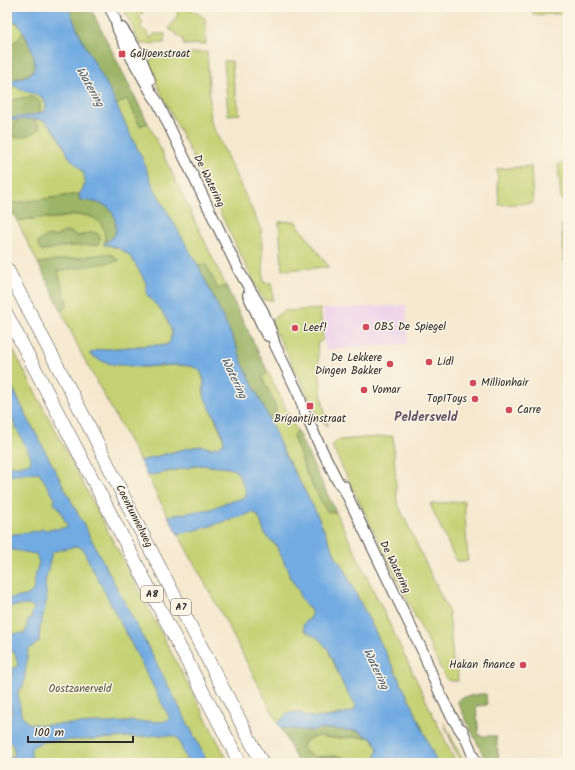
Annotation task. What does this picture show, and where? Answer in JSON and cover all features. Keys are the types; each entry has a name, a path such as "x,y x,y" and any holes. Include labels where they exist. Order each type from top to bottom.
{"highway":[{"name":"Coentunnelweg","path":"7,269 94,436 136,522 262,763"},
{"name":"Coentunnelweg","path":"7,315 240,763"}],"main road":[{"name":"De Watering","path":"109,7 114,18 139,54 155,92 157,101 239,271 263,311 275,345 299,395 317,424 330,450 342,479 345,491 424,654 441,695 455,723 463,734 476,763"}],"shaded area":[{"name":"OBS De Spiegel","path":"406,305 408,344 325,350 323,309"}],"green space":[{"path":"68,7 90,7 148,123 140,126 127,99 116,105 107,85 82,40"},
{"path":"123,7 148,7 139,16 143,24 140,27 148,33 151,39 154,34 165,34 164,43 140,44"},
{"path":"179,7 187,7 205,18 206,44 184,45 182,38 169,29 178,14 176,12"},
{"path":"533,7 568,7 568,13 533,15"},
{"path":"16,22 23,31 22,34 15,42 7,44 7,33"},
{"path":"23,31 32,50 35,64 33,69 28,74 20,78 7,81 7,44 13,43 17,40"},
{"path":"207,52 211,122 261,229 264,283 272,283 273,300 263,300 150,70 149,62 160,56"},
{"path":"224,61 232,61 233,79 240,114 228,115"},
{"path":"11,84 20,89 37,94 44,99 46,106 44,111 39,114 40,102 27,97 7,102 7,88 8,85"},
{"path":"32,97 40,102 39,114 7,118 7,102"},
{"path":"127,99 140,126 148,123 226,286 218,289 206,264 203,263 198,266 155,190 143,160 116,105"},
{"path":"31,119 43,120 51,127 58,136 70,158 83,171 85,184 79,194 8,204 7,136 37,131 39,128 38,125"},
{"path":"31,119 38,125 39,129 24,136 7,136 7,133 17,120"},
{"path":"17,120 16,122 7,133 7,121"},
{"path":"568,163 568,199 561,200 558,164"},
{"path":"531,166 533,203 499,205 497,169"},
{"path":"79,194 80,200 102,204 108,207 113,213 116,222 115,234 105,243 104,230 98,221 93,218 82,215 72,215 56,218 17,221 8,204"},
{"path":"83,215 94,218 102,225 105,236 105,243 103,244 118,248 131,257 146,282 148,296 160,309 172,332 170,342 166,345 97,350 90,354 108,363 142,367 175,365 198,368 204,382 203,391 223,437 224,443 217,447 211,448 201,446 140,461 82,355 61,310 66,307 67,304 57,271 119,260 105,254 38,263 17,221 39,218 59,218","holes":["69,232 78,236 88,233 82,245 42,251 51,236 55,237"]},
{"path":"295,221 329,267 282,270 279,222"},
{"path":"568,224 568,261 564,261 562,225"},
{"path":"64,232 69,232 78,236 95,233 99,235 100,239 98,245 70,246 42,251 38,246 38,242 44,238 48,236 55,237"},
{"path":"105,254 113,256 119,261 58,271 67,304 66,307 61,310 38,263"},
{"path":"203,263 206,264 218,289 226,286 268,372 262,377 273,400 276,414 268,418 243,364 234,340 198,266"},
{"path":"320,309 323,339 317,344 322,399 328,426 323,422 314,408 272,324 272,320 284,311"},
{"path":"7,338 229,763 208,763 24,411 7,377"},
{"path":"268,372 297,431 293,435 329,512 336,512 456,763 437,763 412,705 346,572 338,561 313,506 284,453 268,418 276,414 261,377"},
{"name":"Oostzanerveld","path":"7,390 202,763 7,763"},
{"path":"297,431 336,512 329,512 326,510 307,475 293,435"},
{"path":"393,436 397,502 449,613 453,663 457,664 458,681 449,681 445,677 332,446 338,440"},
{"path":"200,465 235,470 239,475 246,492 245,498 227,502 211,509 168,516 147,476"},
{"path":"464,501 468,561 456,561 430,504"},
{"path":"252,512 258,516 265,534 277,547 285,565 288,568 289,576 311,611 312,615 310,619 306,621 328,649 344,687 356,705 354,710 326,717 310,717 298,712 284,717 278,723 226,622 178,534 200,529"},
{"path":"486,694 487,705 476,706 479,736 496,736 499,762 513,763 487,763 457,701 460,698"},
{"path":"444,723 464,763 460,763"},
{"path":"281,728 311,731 319,729 334,729 358,731 368,737 333,738 319,736 310,738 303,745 304,751 309,755 316,757 339,756 344,757 350,763 298,763"},
{"path":"319,736 333,738 368,737 374,740 378,750 375,763 350,763 350,761 321,756 314,757 304,751 304,744 309,738"}],"water":[{"name":"Watering","path":"9,7 68,7 82,40 107,85 143,160 155,190 200,269 284,453 313,506 338,561 346,572 412,705 437,763 375,763 378,750 374,740 358,731 319,729 311,731 281,728 278,723 287,714 293,712 308,717 327,717 354,710 356,705 344,687 328,649 319,639 304,630 303,625 310,619 312,615 311,611 300,597 299,591 289,576 288,568 285,565 277,546 265,534 258,516 252,512 200,529 178,534 168,516 211,509 227,502 245,498 246,492 239,475 235,470 200,465 147,476 140,461 188,448 201,446 211,448 217,447 224,443 223,437 207,404 204,395 204,380 199,370 194,367 180,365 135,367 114,365 103,362 89,354 97,350 166,345 170,342 172,332 160,309 146,293 146,282 131,257 118,248 110,245 103,245 115,234 116,226 113,213 108,207 102,204 80,200 79,194 83,189 85,182 84,175 69,156 54,130 44,121 36,119 7,121 7,118 40,113 44,111 46,106 44,99 38,96 18,87 8,85 7,88 7,81 29,75 34,69 31,48 20,26 17,22 7,21"},
{"path":"7,377 208,763 7,763 12,756 15,755 12,743 7,743 7,720 12,711 7,700 7,687 10,678 13,675 13,669 18,665 15,653 7,649 7,632 12,634 25,633 28,619 31,618 34,607 27,605 7,607 7,599 26,596 33,591 35,575 39,563 36,554 7,550 7,535 39,531 41,529 48,530 68,527 58,506 54,504 55,499 39,472 7,476 7,466 18,466 30,463 31,457 11,417 7,416","holes":["76,546 82,548 170,719 160,722 131,721 40,725 28,723 21,714 18,692 24,684 28,650 39,642 40,628 47,599 45,583 52,552","157,735 174,736 178,739 187,761 132,763 35,761 31,758 31,748 45,742"]}],"place":[{"name":"Galjoenstraat","path":"122,54"},
{"name":"OBS De Spiegel","path":"366,327"},
{"name":"Leef!","path":"295,328"},
{"name":"Lidl","path":"429,362"},
{"name":"De Lekkere Dingen Bakker","path":"390,364"},
{"name":"Millionhair","path":"473,383"},
{"name":"Vomar","path":"364,390"},
{"name":"Top1Toys","path":"475,399"},
{"name":"Brigantijnstraat","path":"310,406"},
{"name":"Carre","path":"509,410"},
{"name":"Hakan finance","path":"523,665"}],"district":[{"name":"Peldersveld","path":"426,417"}]}
